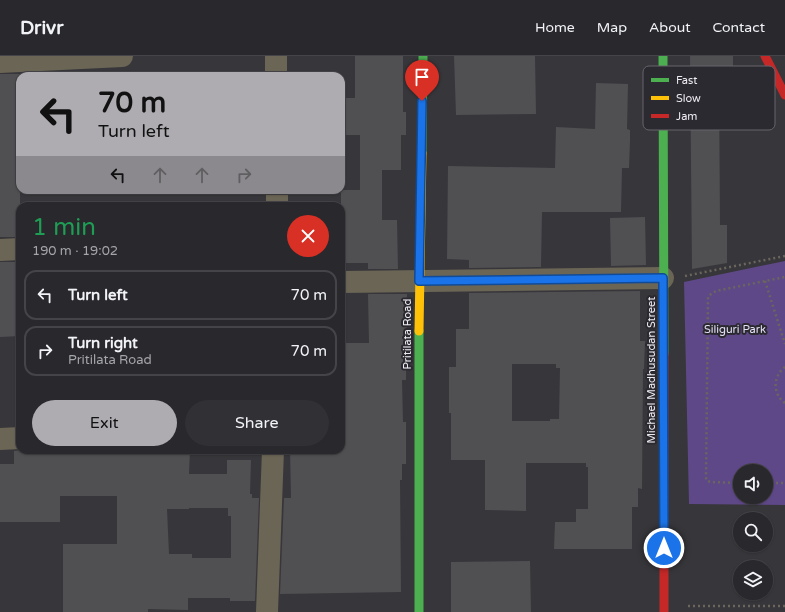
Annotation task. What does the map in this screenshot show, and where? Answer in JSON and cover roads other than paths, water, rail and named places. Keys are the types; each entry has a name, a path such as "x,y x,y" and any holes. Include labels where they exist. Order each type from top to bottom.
{"street":[{"path":"0,62 122,56"},
{"path":"276,56 276,72"},
{"name":"Pritilata Road","path":"419,612 419,281 423,56"},
{"path":"765,56 770,66"},
{"path":"775,76 785,95"},
{"name":"Michael Madhusudan Street","path":"663,130 664,612"},
{"path":"0,250 16,249"},
{"path":"345,282 663,278"},
{"path":"0,439 16,438"},
{"path":"267,612 273,454"},
{"path":"411,612 419,612"}],"park label":[{"name":"Siliguri Park","path":"735,329"}]}
